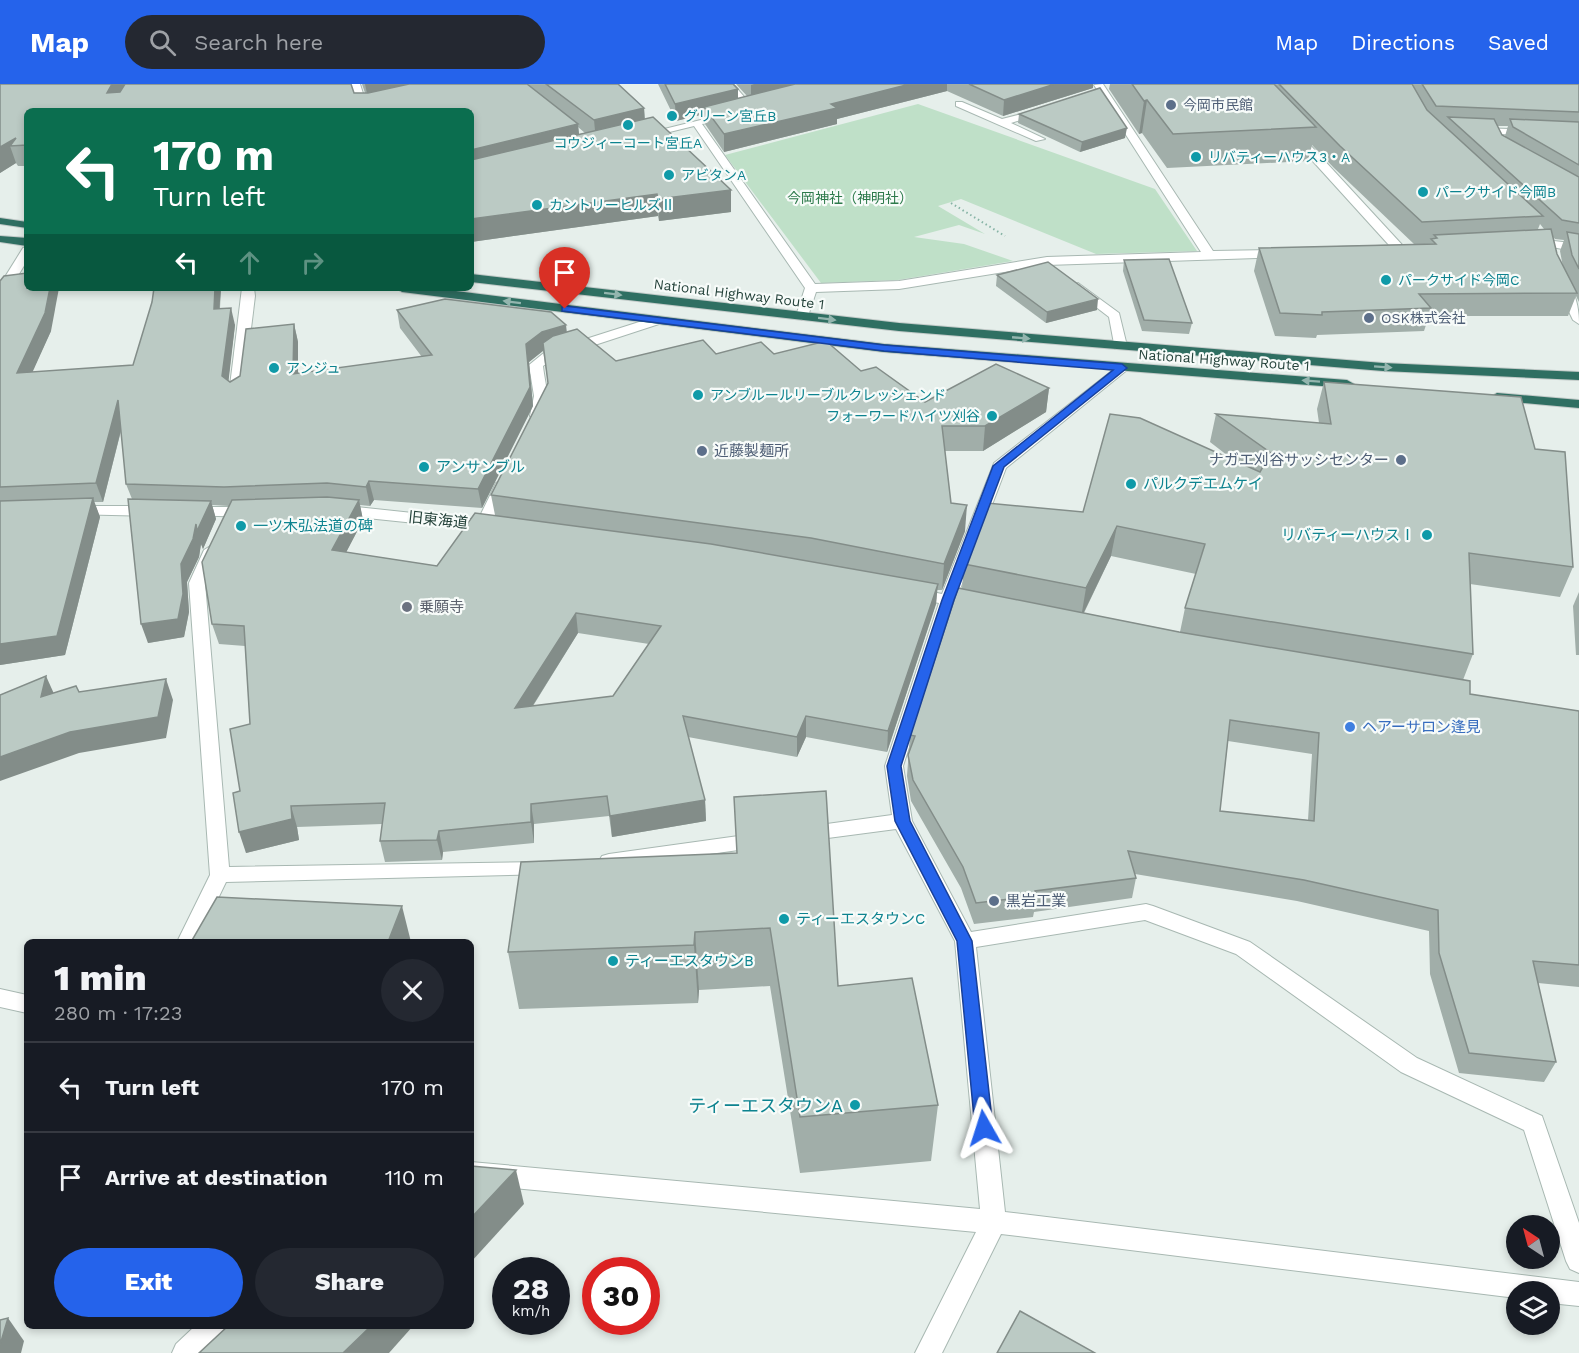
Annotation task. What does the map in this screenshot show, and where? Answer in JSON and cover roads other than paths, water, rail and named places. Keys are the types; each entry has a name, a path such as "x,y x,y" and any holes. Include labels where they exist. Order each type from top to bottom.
{"highway":[{"path":"0,221 24,225"},
{"path":"0,239 24,242"},
{"name":"National Highway Route 1","path":"474,278 899,327 1383,367 1579,376"},
{"name":"National Highway Route 1","path":"426,291 884,348 1365,385"},
{"path":"1484,395 1579,404"}],"street":[{"path":"355,84 359,108"},
{"path":"628,140 754,108 728,84"},
{"path":"1100,88 1209,255"},
{"path":"959,104 1040,139"},
{"path":"370,108 386,105"},
{"path":"1002,122 1046,108"},
{"path":"696,122 811,288"},
{"path":"1288,128 1396,252 1425,251"},
{"path":"1460,130 1579,134"},
{"path":"1494,131 1502,148"},
{"path":"1525,221 1551,249"},
{"path":"1527,245 1551,249 1579,248"},
{"path":"811,288 899,285 1047,261 1288,254"},
{"path":"0,295 24,256"},
{"path":"1047,261 1115,316 1120,346"},
{"path":"1557,275 1579,320"},
{"path":"802,316 811,288"},
{"path":"236,394 248,291"},
{"path":"532,425 542,406 542,390 536,377 536,365 550,355 658,320"},
{"path":"928,1353 994,1222 964,941 902,821 894,766 948,600 999,466 1122,368"},
{"path":"483,525 512,465"},
{"name":"旧東海道","path":"321,509 505,528"},
{"path":"54,511 264,512"},
{"path":"188,939 220,875 197,583 230,513"},
{"path":"902,590 997,610"},
{"path":"588,864 902,821"},
{"path":"220,875 565,867"},
{"path":"964,941 1146,912 1243,948 1409,1065 1534,1123 1579,1261"},
{"path":"0,998 24,1003"},
{"path":"474,1173 994,1222 1579,1294"},
{"path":"185,1353 211,1329"}],"place":[{"name":"今岡市民館","path":"1171,105"},
{"name":"グリーン宮丘B","path":"672,116"},
{"name":"コウジィーコート宮丘A","path":"628,125"},
{"name":"リバティーハウス3・A","path":"1196,157"},
{"name":"アビタンA","path":"669,175"},
{"name":"パークサイド今岡B","path":"1423,192"},
{"name":"カントリーヒルズⅡ","path":"537,205"},
{"name":"パークサイド今岡C","path":"1386,280"},
{"name":"OSK株式会社","path":"1369,318"},
{"name":"アンジュ","path":"274,368"},
{"name":"アンブルールリーブルクレッシェンド","path":"698,395"},
{"name":"フォーワードハイツ刈谷","path":"992,416"},
{"name":"近藤製麺所","path":"702,451"},
{"name":"ナガエ刈谷サッシセンター","path":"1401,460"},
{"name":"アンサンブル","path":"424,467"},
{"name":"パルクデエムケイ","path":"1131,484"},
{"name":"一ツ木弘法道の碑","path":"241,526"},
{"name":"リバティーハウスⅠ","path":"1427,535"},
{"name":"乗願寺","path":"407,607"},
{"name":"ヘアーサロン逢見","path":"1350,727"},
{"name":"黒岩工業","path":"994,901"},
{"name":"ティーエスタウンC","path":"784,919"},
{"name":"ティーエスタウンB","path":"613,961"},
{"name":"ティーエスタウンA","path":"855,1105"}],"park label":[{"name":"今岡神社（神明社）","path":"850,198"}]}
